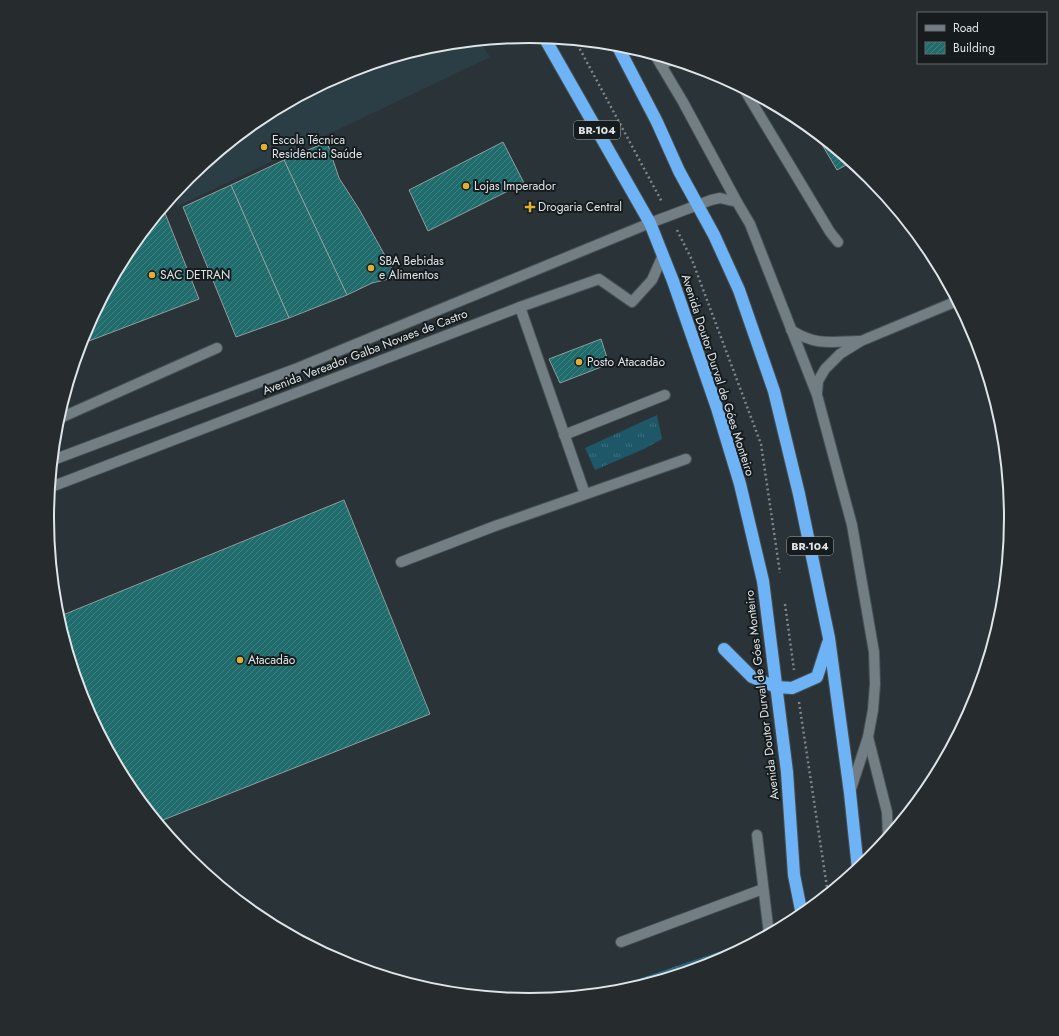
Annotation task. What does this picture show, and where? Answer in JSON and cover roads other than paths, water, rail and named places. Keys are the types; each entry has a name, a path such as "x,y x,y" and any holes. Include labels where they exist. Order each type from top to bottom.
{"highway":[{"name":"Avenida Doutor Durval de Góes Monteiro","path":"548,44 650,223 663,255 717,408 740,484 763,581 787,772 794,874 801,908"},
{"name":"BR-104","path":"621,52 657,122 679,171 714,235 739,290 774,391 799,494 829,638 850,793 857,861"},
{"path":"724,648 752,677 776,687 792,688 817,677 829,638"}],"street":[{"path":"659,61 683,102 750,224 816,395 852,525 874,652 875,684 873,710 868,737 850,793"},
{"path":"661,65 665,63"},
{"path":"749,97 830,232 838,242"},
{"path":"698,206 720,198 737,202"},
{"name":"Avenida Vereador Galba Novaes de Castro","path":"59,458 295,368 650,223 698,206"},
{"name":"Avenida Vereador Galba Novaes de Castro","path":"56,485 520,307 599,279 632,302 652,280 663,255"},
{"path":"816,395 818,382 825,369 840,354 862,341 953,303"},
{"path":"520,307 584,494"},
{"path":"791,330 803,338 813,341 826,343 862,341"},
{"path":"66,415 217,348"},
{"path":"564,435 665,394"},
{"path":"401,562 584,494 686,459"},
{"path":"868,737 887,812 888,830"},
{"path":"756,835 768,928"},
{"path":"621,942 763,889"}],"place":[{"name":"Escola Técnica Residência Saúde","path":"264,147"},
{"name":"Lojas Imperador","path":"466,186"},
{"name":"Drogaria Central","path":"530,207"},
{"name":"SBA Bebidas e Alimentos","path":"371,268"},
{"name":"SAC DETRAN","path":"152,275"},
{"name":"Posto Atacadão","path":"579,362"},
{"name":"Atacadão","path":"240,660"}]}
